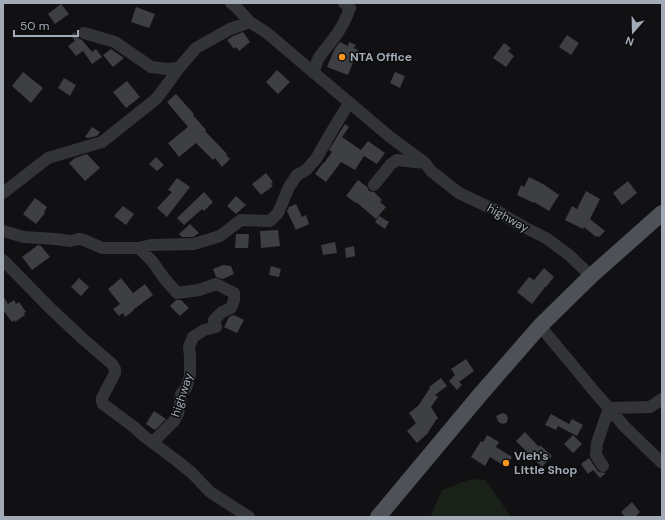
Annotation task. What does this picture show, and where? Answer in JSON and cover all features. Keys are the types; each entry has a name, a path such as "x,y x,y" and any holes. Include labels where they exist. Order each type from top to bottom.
{"main road":[{"path":"378,517 479,396 540,326 590,276 662,213"}],"street":[{"name":"highway","path":"231,3 250,22 267,33 349,103 390,137 425,163 431,171 459,193 495,210 546,238 569,255 590,276"},
{"path":"314,73 315,64 320,55 345,22 348,5"},
{"path":"3,193 48,158 102,142 156,99 196,48 230,29 250,22"},
{"path":"84,33 115,42 151,67 168,69 179,68"},
{"path":"3,231 24,237 70,241 79,239 102,248 138,248 151,245 194,244 220,236 241,220 270,221 278,213 289,187 297,175 306,170 316,159 349,103"},
{"path":"374,185 391,164 397,160 425,163"},
{"name":"highway","path":"138,248 152,261 177,293 199,290 216,284 234,293 234,300 231,308 222,312 214,320 216,327 204,330 193,337 188,347 190,356 190,376 186,388 181,394 178,414 153,442"},
{"path":"3,260 51,309 112,364 115,369 115,373 102,398 103,404 134,426 145,437 193,474 210,492 249,517"},
{"path":"540,326 624,427 662,462"},
{"path":"609,408 650,407 662,399"},
{"path":"603,466 596,454 596,449 609,408"}],"shaded area":[{"path":"471,479 486,480 511,517 430,517 442,490"}],"building":[{"path":"61,4 69,14 55,24 48,14"},
{"path":"136,7 155,14 149,28 131,22"},
{"path":"75,32 78,38 82,40 92,52 96,49 102,57 92,64 83,51 76,56 68,46 75,41 71,35"},
{"path":"243,32 250,42 239,51 236,47 234,49 227,40"},
{"path":"567,35 579,43 571,55 559,47"},
{"path":"340,42 348,46 349,42 356,45 354,48 358,50 348,75 327,67 334,50"},
{"path":"504,43 511,48 508,51 514,56 506,67 493,58"},
{"path":"111,49 124,58 113,67 103,55"},
{"path":"277,70 290,82 278,94 266,82"},
{"path":"23,72 43,88 31,103 12,86"},
{"path":"395,72 405,76 400,88 390,83"},
{"path":"64,78 76,85 70,96 58,88"},
{"path":"127,81 140,97 126,108 113,92"},
{"path":"176,94 194,114 193,115 206,130 205,131 227,154 226,155 230,159 222,167 215,158 213,160 196,143 179,157 168,143 188,127 167,102"},
{"path":"345,124 349,127 342,137 361,150 368,141 385,153 377,164 364,156 355,170 341,162 326,182 315,174 332,152 329,150"},
{"path":"92,127 100,132 97,136 88,138 85,137"},
{"path":"87,154 100,168 85,181 69,163 75,158"},
{"path":"156,157 164,165 157,171 149,164"},
{"path":"266,173 273,182 271,184 273,186 261,195 252,184"},
{"path":"529,177 543,184 559,195 549,211 534,202 517,195 521,185 524,187"},
{"path":"177,178 190,187 167,217 157,208 172,192 168,190"},
{"path":"358,180 367,187 369,191 374,192 382,200 380,202 386,207 376,219 356,202 346,196"},
{"path":"628,181 637,193 622,205 613,193"},
{"path":"586,191 600,199 590,219 605,231 599,237 596,237 584,227 583,229 565,220 572,206 577,209"},
{"path":"204,192 213,202 204,211 202,209 184,225 177,218"},
{"path":"236,196 246,205 236,214 227,206"},
{"path":"35,198 47,207 44,212 45,213 36,224 23,214"},
{"path":"296,204 302,217 306,215 309,224 296,230 287,211 289,207"},
{"path":"123,206 134,214 126,225 114,216"},
{"path":"379,216 389,222 385,229 375,222"},
{"path":"190,224 199,233 193,237 182,237 179,234"},
{"path":"278,230 280,246 261,248 260,231"},
{"path":"236,234 249,234 248,248 235,248"},
{"path":"335,242 337,253 323,255 321,245"},
{"path":"38,245 41,246 50,257 32,270 22,257"},
{"path":"354,246 355,256 346,258 345,248"},
{"path":"223,265 231,266 234,274 223,279 216,277 213,269"},
{"path":"271,266 281,269 279,277 269,275"},
{"path":"544,268 554,277 532,304 517,292 529,277 534,280"},
{"path":"79,278 89,287 81,296 71,287"},
{"path":"121,278 133,293 145,284 153,295 125,317 123,313 119,316 113,309 120,304 108,289"},
{"path":"3,296 8,304 14,300 16,304 19,302 26,312 24,313 25,315 15,322 15,320 12,322 3,310"},
{"path":"176,300 181,300 189,308 180,316 170,306"},
{"path":"234,315 244,320 237,333 224,327 229,317"},
{"path":"466,359 474,371 459,382 462,385 457,390 449,381 455,375 451,369"},
{"path":"441,378 447,386 435,395 438,397 431,407 438,418 427,434 417,443 407,431 416,423 409,413 418,406 430,388 429,387"},
{"path":"154,411 166,419 155,430 146,424"},
{"path":"502,413 506,414 508,418 507,422 504,424 498,421 496,416"},
{"path":"551,414 569,424 572,419 583,425 577,436 558,426 556,430 545,425"},
{"path":"525,432 539,447 540,445 552,456 542,467 516,441"},
{"path":"487,435 499,442 496,447 512,457 506,467 490,457 485,466 471,457 481,441 483,442"},
{"path":"573,435 582,444 573,453 564,444"},
{"path":"589,458 599,472 606,473 600,478 593,470 588,474 581,464"},
{"path":"632,502 640,512 635,517 625,517 621,512"}],"place":[{"name":"NTA Office","path":"342,57"},
{"name":"Vieh's Little Shop","path":"506,463"}]}
